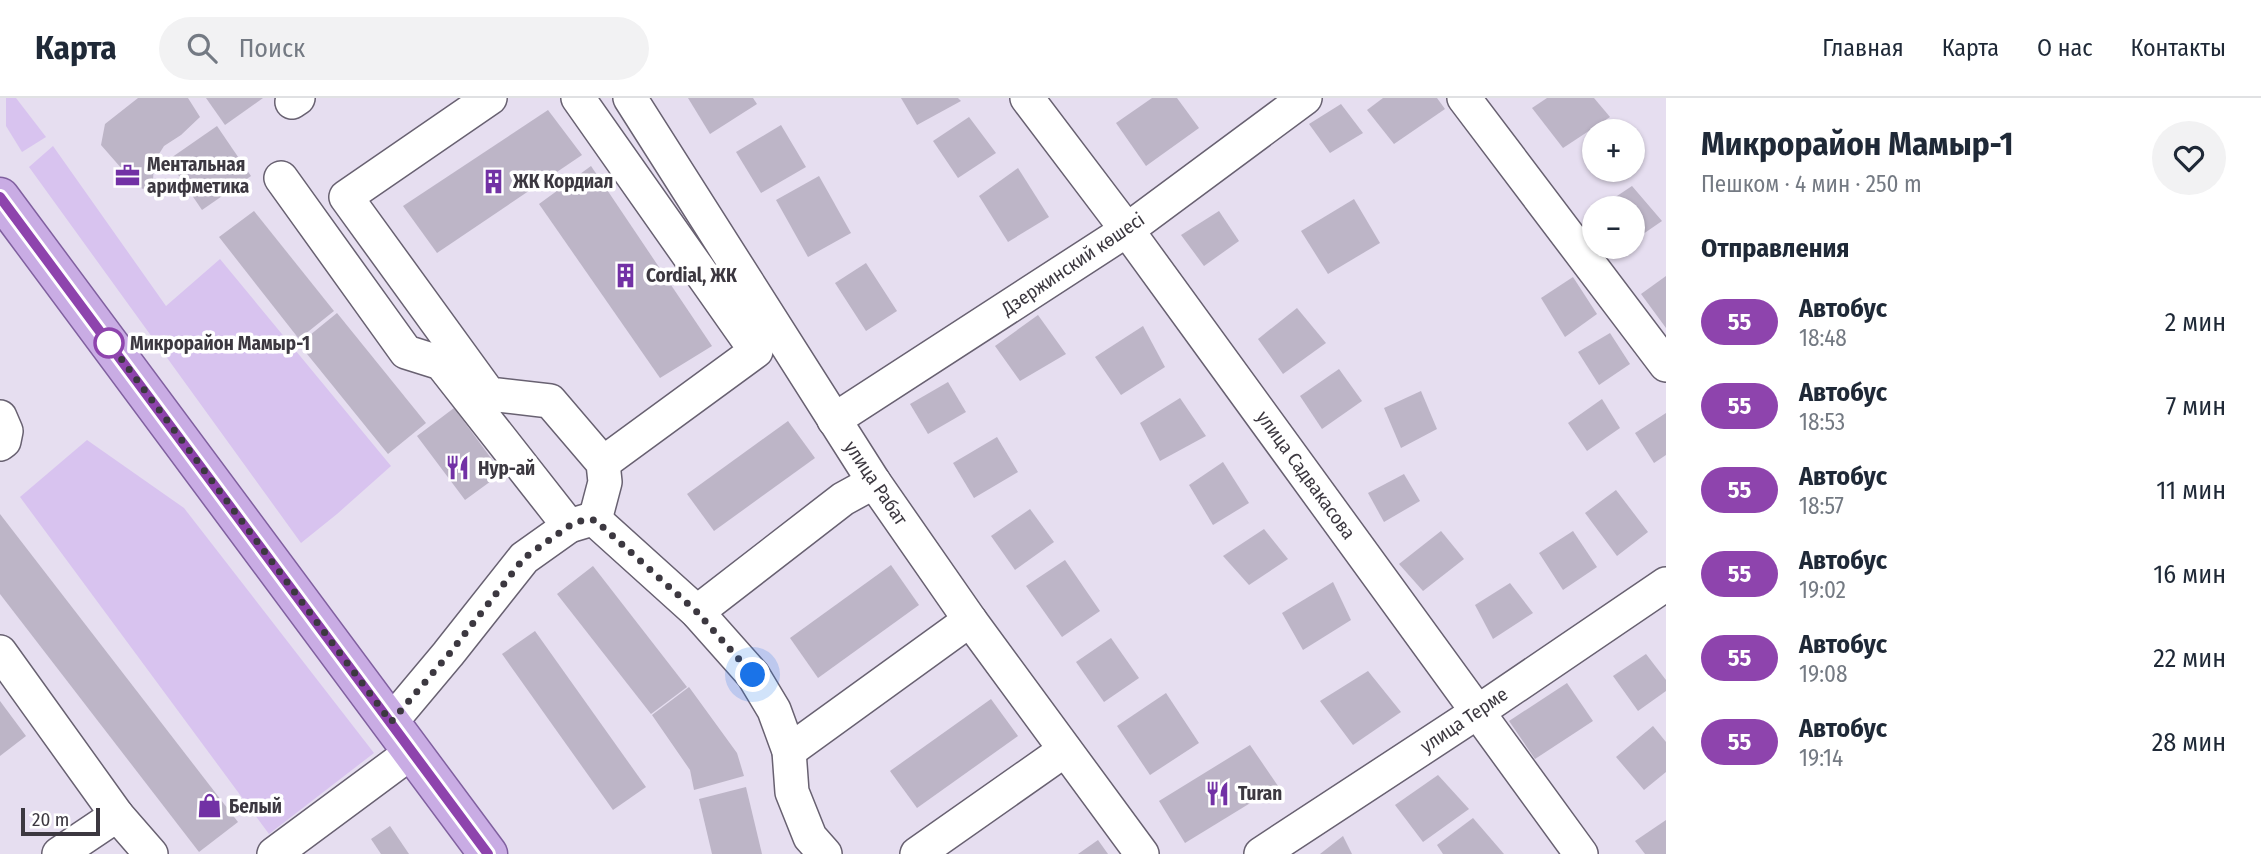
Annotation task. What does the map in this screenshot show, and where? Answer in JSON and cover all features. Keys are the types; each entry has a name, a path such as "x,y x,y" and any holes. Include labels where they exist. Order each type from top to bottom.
{"main road":[{"path":"0,197 488,854"}],"street":[{"path":"274,854 402,736 449,654 524,558 582,523 605,482 603,463 550,401 489,394 346,197 490,98"},
{"path":"578,98 756,351 603,463"},
{"name":"улица Рабат","path":"630,98 874,482 970,620 1142,854"},
{"name":"улица Садвакасова","path":"1027,98 1127,230 1581,854"},
{"name":"Дзержинский көшесі","path":"834,420 1127,230 1305,98"},
{"path":"1464,98 1666,365"},
{"path":"281,178 406,352 441,362 582,523 697,612 753,675 774,710 789,751 792,792 810,837 825,854"},
{"path":"0,417 6,431 4,441 0,444"},
{"path":"697,612 843,499 874,482"},
{"name":"улица Терме","path":"1261,854 1666,584"},
{"path":"789,751 970,620"},
{"path":"0,652 117,815 151,854"},
{"path":"917,854 1065,750"},
{"path":"59,854 117,815"}],"shaded area":[{"path":"6,98 16,98 46,137 22,152 6,126"},
{"path":"53,146 166,306 220,259 391,466 301,543 29,167"},
{"path":"87,440 184,508 374,753 269,834 20,497"}],"building":[{"path":"138,98 188,98 200,117 164,146 154,162 153,181 143,189 136,185 101,145 105,124"},
{"path":"206,98 263,98 225,125"},
{"path":"688,98 753,98 757,104 710,134"},
{"path":"901,98 958,98 961,101 917,125"},
{"path":"1152,98 1177,98 1199,128 1146,166 1116,123"},
{"path":"1383,98 1437,98 1445,109 1394,144 1367,110"},
{"path":"1547,98 1594,98 1610,117 1582,119 1582,135 1563,148 1532,108"},
{"path":"1341,104 1363,133 1330,153 1309,124"},
{"name":"ЖК Кордиал","path":"548,110 582,155 437,253 403,206"},
{"path":"969,117 996,153 958,178 933,141"},
{"path":"781,125 806,167 761,193 736,152"},
{"path":"217,126 251,176 202,210 168,160"},
{"name":"Cordial, ЖК","path":"591,166 712,346 660,378 539,204"},
{"path":"1018,168 1049,217 1008,242 979,196"},
{"path":"819,176 851,233 808,257 776,200"},
{"path":"1632,186 1641,196 1617,196"},
{"path":"1354,199 1380,243 1328,274 1301,231"},
{"path":"1645,201 1662,221 1645,233"},
{"path":"254,211 334,311 299,339 219,237"},
{"path":"1219,211 1239,241 1204,266 1181,235"},
{"path":"866,263 897,311 866,331 835,283"},
{"path":"1666,276 1666,328 1641,294"},
{"path":"1573,277 1597,314 1565,337 1541,298"},
{"path":"1297,308 1326,343 1283,374 1258,339"},
{"path":"337,313 426,423 388,454 299,344"},
{"path":"1038,315 1066,354 1020,381 995,346"},
{"path":"1143,326 1165,367 1121,395 1095,357"},
{"path":"1610,333 1630,364 1599,385 1578,352"},
{"path":"1339,369 1362,401 1322,429 1300,396"},
{"path":"948,382 966,412 928,434 910,404"},
{"path":"1421,391 1437,429 1401,448 1384,408"},
{"path":"1180,398 1206,436 1160,461 1140,423"},
{"path":"1602,399 1620,428 1587,451 1568,423"},
{"path":"454,408 502,473 465,500 417,436"},
{"path":"1666,413 1666,455 1654,463 1635,433"},
{"path":"788,421 815,458 714,531 687,494"},
{"path":"997,437 1018,472 974,498 953,463"},
{"path":"1223,462 1249,503 1213,525 1189,485"},
{"path":"1404,474 1420,501 1384,522 1368,493"},
{"path":"1616,490 1648,532 1617,556 1585,513"},
{"path":"1030,509 1054,542 1015,570 991,536"},
{"path":"0,514 238,822 199,852 0,594"},
{"path":"1264,529 1288,559 1249,585 1223,556"},
{"path":"1441,531 1464,559 1423,591 1399,564"},
{"path":"1573,531 1597,567 1563,590 1539,553"},
{"path":"1065,560 1100,611 1062,637 1026,586"},
{"path":"891,565 919,605 818,678 790,638"},
{"path":"593,566 687,687 651,714 557,594"},
{"path":"1333,582 1351,620 1303,650 1282,613"},
{"path":"1510,583 1533,613 1493,639 1475,605"},
{"path":"535,631 646,787 613,810 502,654"},
{"path":"1111,638 1139,678 1104,702 1076,662"},
{"path":"1646,654 1666,680 1666,691 1638,711 1613,676"},
{"path":"1368,671 1401,712 1353,745 1320,701"},
{"path":"1567,683 1593,721 1535,759 1509,721"},
{"path":"689,687 737,753 744,776 694,790 690,770 652,715"},
{"path":"1166,693 1199,743 1150,775 1117,726"},
{"path":"991,699 1018,736 917,808 890,771"},
{"path":"0,701 26,736 0,756"},
{"path":"1653,726 1666,742 1666,772 1644,790 1616,757"},
{"name":"Turan","path":"1250,745 1278,786 1185,843 1159,801"},
{"path":"1438,775 1469,809 1423,842 1395,805"},
{"path":"746,787 762,854 712,854 699,799"},
{"path":"1473,818 1504,854 1443,854 1437,845"},
{"path":"1666,820 1666,854 1645,854 1635,841"},
{"path":"390,826 409,854 381,854 371,839"},
{"path":"1343,836 1352,854 1320,854"},
{"path":"1098,840 1108,854 1078,854"}],"bus line":[{"name":"55","path":"0,197 488,854"}],"place":[{"name":"Ментальная арифметика","path":"127,175"},
{"name":"ЖК Кордиал","path":"493,181"},
{"name":"Cordial, ЖК","path":"626,275"},
{"name":"Микрорайон Мамыр-1","path":"109,343"},
{"name":"Нур-ай","path":"458,468"},
{"name":"Turan","path":"1218,793"},
{"name":"Белый","path":"209,806"}],"route":[{"path":"109,343 108,341 391,722 449,654 524,558 569,526 581,521 595,520 697,612 753,675"}]}
